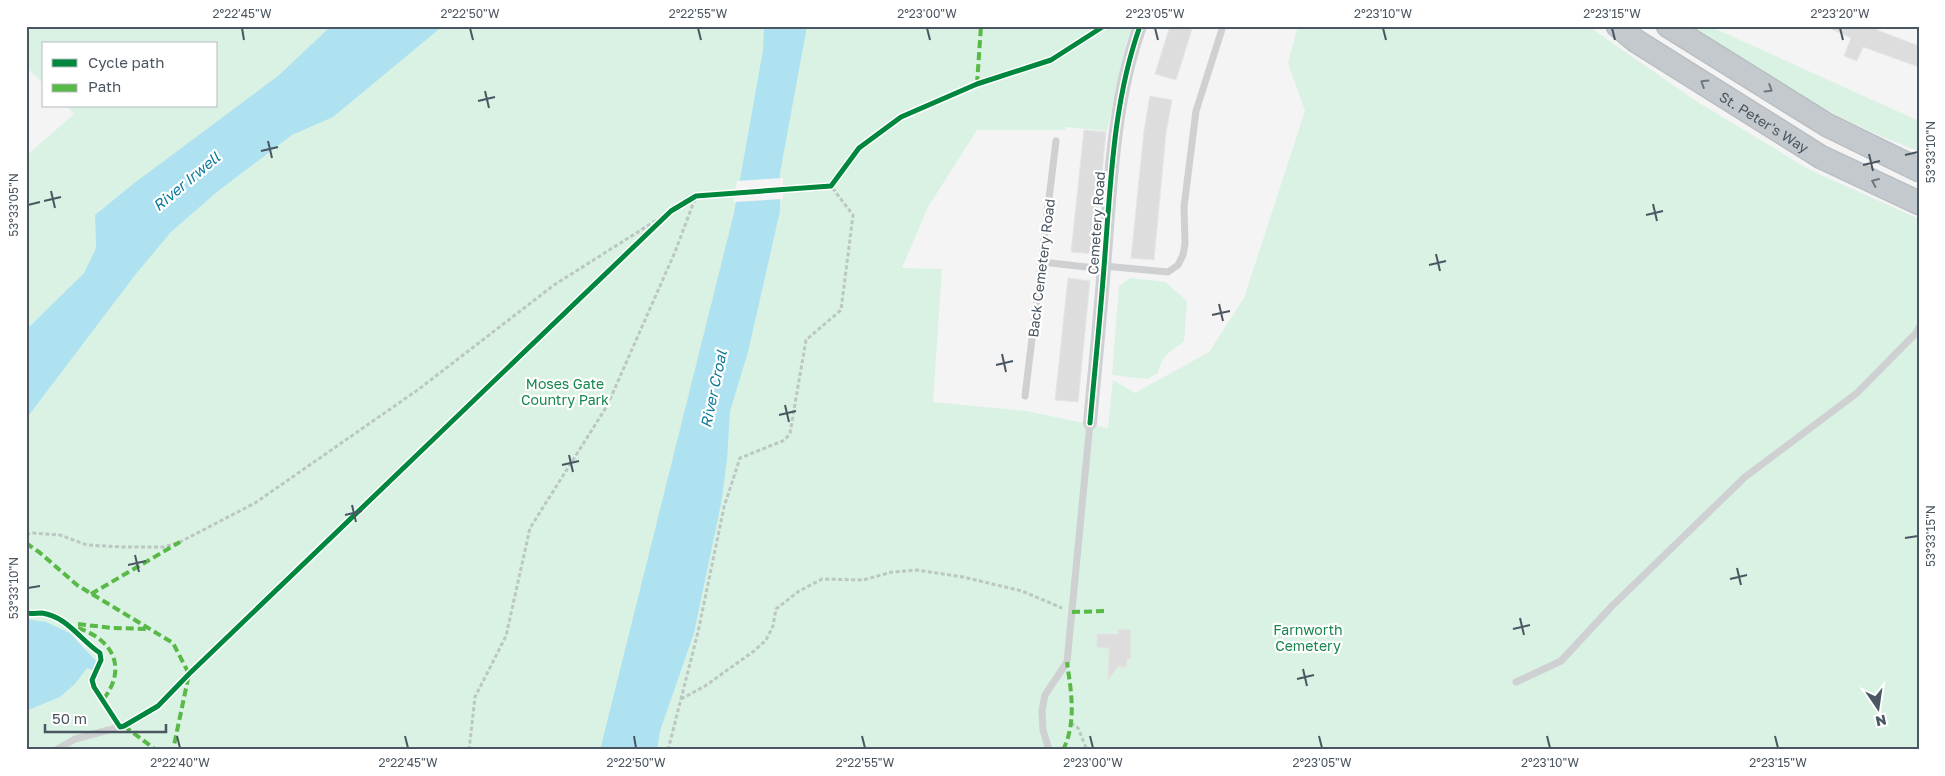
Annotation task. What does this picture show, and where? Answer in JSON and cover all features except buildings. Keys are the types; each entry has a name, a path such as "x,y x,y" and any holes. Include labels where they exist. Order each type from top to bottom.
{"highway":[{"name":"St. Peter's Way","path":"1618,26 1636,41 1821,157 1919,203"},
{"path":"1668,26 1827,125 1919,170"}],"street":[{"name":"Cemetery Road","path":"1090,423 1114,139 1131,52 1140,26"}],"lane":[{"path":"1042,262 1168,272 1178,266 1185,244 1184,207 1196,110 1223,26"},
{"name":"Back Cemetery Road","path":"1025,396 1056,141"},
{"path":"1516,682 1561,661 1611,607 1744,477 1856,393 1919,327"},
{"name":"Cemetery Road","path":"1049,750 1043,730 1042,711 1045,695 1067,662 1090,423"},
{"path":"56,750 75,739 120,727"}],"path":[{"path":"831,186 836,178"},
{"path":"822,187 831,186"},
{"path":"668,750 698,632 724,507 740,458 785,440 790,434 806,340 841,310 853,215 831,186"},
{"path":"688,201 696,196 706,195"},
{"path":"469,750 475,697 506,636 530,528 607,406 675,252 696,196"},
{"path":"26,534 33,532 60,535 87,545 122,547 164,547 180,542 255,503 419,389 554,285 679,206"},
{"path":"642,238 671,211"},
{"path":"682,699 705,686 754,652 766,640 773,626 776,610 798,591 822,579 863,580 892,572 918,570 1022,591 1072,612"},
{"path":"1071,723 1078,728 1087,750"}],"green space":[{"path":"26,26 331,26 279,75 133,184 95,215 96,248 84,273 26,330 26,156 74,114 69,108 218,108 218,42 42,42 42,82 26,67"},
{"name":"Moses Gate Country Park","path":"443,26 1133,26 1126,43 1107,131 1066,127 1065,130 977,130 928,207 902,268 942,269 933,402 1026,411 1108,428 1113,380 1135,393 1209,352 1244,298 1305,111 1288,63 1298,26 1588,26 1696,101 1810,170 1919,219 1919,750 26,750 26,711 60,697 75,684 87,668 94,671 86,649 70,634 49,624 26,619 26,419 136,274 171,232 217,192 292,135 335,115"},
{"path":"1682,26 1709,26 1919,121 1919,151 1888,139 1827,110 1768,78"},
{"path":"1130,278 1165,282 1187,301 1184,342 1164,358 1158,373 1147,379 1112,375 1119,286"}],"water":[{"name":"River Irwell","path":"331,26 443,26 333,117 292,135 217,192 171,232 136,274 26,419 26,330 84,273 96,248 95,215 133,184 279,75"},
{"name":"River Croal","path":"764,26 807,26 780,173 780,211 748,352 730,411 727,460 721,504 694,633 660,731 657,750 600,750 734,213 763,50"},
{"path":"26,619 46,622 70,633 96,661 94,671 87,668 75,684 60,697 26,711"}],"pier":[{"path":"783,178 783,199 733,202 737,181"}],"marked path":[{"path":"977,84 981,26"},
{"path":"91,594 180,542"},
{"path":"26,543 77,585 173,643 189,674 173,750"},
{"path":"1072,612 1105,611"},
{"path":"78,624 112,628 150,629"},
{"path":"78,628 101,640 113,657 115,667 114,678 110,689 102,701"},
{"path":"1063,750 1070,729 1072,706 1067,662"},
{"path":"124,726 156,750"}],"cycle path":[{"path":"26,613 42,613 59,619 100,653 101,660 92,680 94,687 120,727 124,726 158,706 189,674 671,211 696,196 831,186 859,148 901,117 977,84 1051,60 1104,26"},
{"path":"1090,423 1115,138 1124,82 1140,26"}],"park label":[{"name":"Farnworth Cemetery","path":"1308,638"}]}
